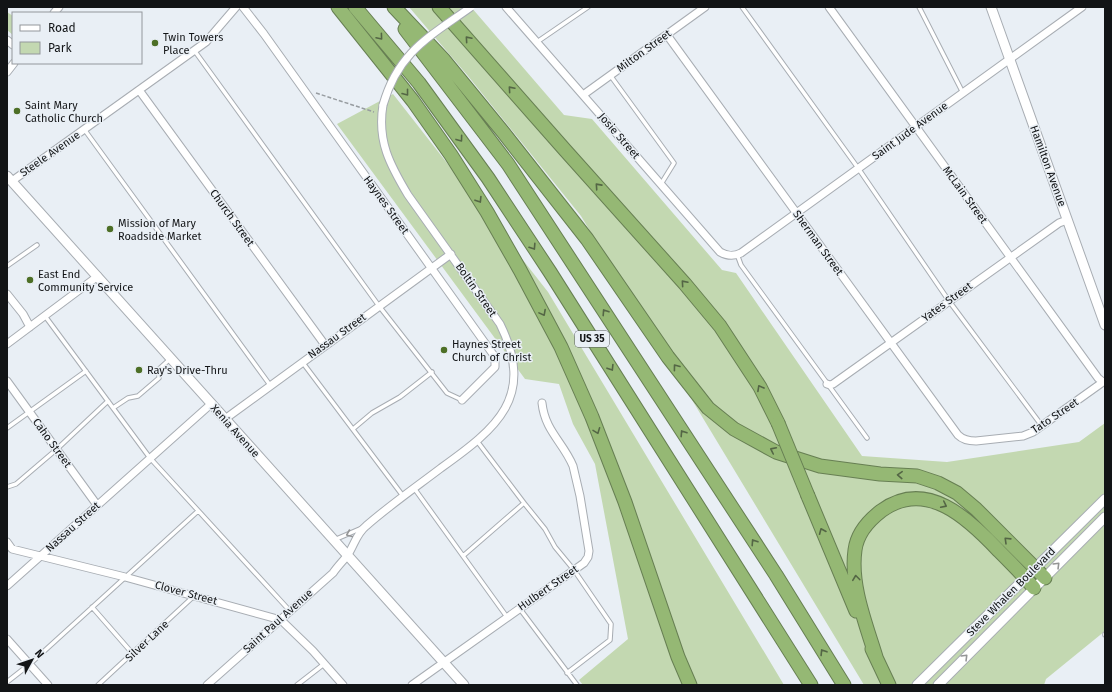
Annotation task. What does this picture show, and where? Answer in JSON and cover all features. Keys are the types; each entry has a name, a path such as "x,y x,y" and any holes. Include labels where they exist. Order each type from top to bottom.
{"highway":[{"path":"338,7 413,101 451,155 491,219 561,348 592,417 625,502 678,657 690,685"},
{"name":"US 35","path":"355,7 419,83 488,178 550,272 811,685"},
{"name":"US 35","path":"388,7 508,164 771,569 844,685"},
{"path":"394,7 444,60 504,132 587,239 668,357 708,408 734,429 776,452 820,466 880,474 918,476 938,483 957,493 1045,578"},
{"path":"439,7 685,284 720,326 760,387 778,423 889,685"},
{"path":"876,657 859,601 855,576 855,550 860,534 870,519 886,507 901,500 920,498 937,502 953,510 976,527 1034,588"}],"street":[{"name":"Steele Avenue","path":"9,178 84,129 206,42 236,7"},
{"name":"Haynes Street","path":"243,7 495,357 495,367 462,400"},
{"name":"Boltin Street","path":"347,555 354,541 364,527 477,441 497,422 504,411 514,383 515,369 508,339 500,324 408,195 391,164 384,145 381,129 382,105 393,77 409,54 432,35 471,7"},
{"name":"Josie Street","path":"506,7 720,252 733,256 737,254"},
{"name":"Milton Street","path":"583,95 705,7"},
{"name":"McLain Street","path":"829,7 1098,378 1104,382"},
{"name":"Hamilton Avenue","path":"991,7 1105,325"},
{"name":"Saint Jude Avenue","path":"737,254 1082,7"},
{"name":"Sherman Street","path":"667,34 958,435 968,441 976,441"},
{"path":"7,72 13,64"},
{"name":"Church Street","path":"139,90 325,345"},
{"name":"Xenia Avenue","path":"9,178 464,685"},
{"name":"Yates Street","path":"827,384 833,384 1010,257 1059,223 1067,220"},
{"name":"Nassau Street","path":"224,419 451,254"},
{"path":"7,344 98,276"},
{"path":"7,294 23,314 30,327"},
{"name":"Caho Street","path":"7,381 98,505"},
{"name":"Tato Street","path":"976,441 1023,436 1033,432 1104,382"},
{"name":"Hulbert Street","path":"412,685 584,563 588,557 589,552 580,496 573,466 570,457 550,430 542,403"},
{"name":"Nassau Street","path":"7,586 211,404"},
{"name":"Steve Whalen Boulevard","path":"917,685 1105,499"},
{"name":"Steve Whalen Boulevard","path":"938,685 1105,517"},
{"name":"Clover Street","path":"7,542 10,549 195,595 281,620 343,685"},
{"name":"Saint Paul Avenue","path":"206,685 333,573 347,555"},
{"path":"7,639 48,685"}],"lane":[{"path":"537,42 588,7"},
{"path":"742,7 858,168 949,301 1042,426"},
{"path":"919,7 963,93"},
{"path":"194,50 379,306 447,393 462,400"},
{"path":"610,75 674,163 661,184"},
{"path":"84,129 270,385"},
{"path":"7,266 37,244"},
{"path":"737,254 741,265 867,438"},
{"path":"45,316 150,458 290,611"},
{"path":"113,408 128,398 138,396 159,378 159,369 171,358"},
{"path":"302,362 403,496"},
{"path":"7,428 86,371"},
{"path":"353,429 372,413 400,397 432,372"},
{"path":"7,487 16,484 57,449 108,401"},
{"path":"477,441 545,529 555,547 574,570 611,624 610,640 567,673"},
{"path":"414,488 506,617"},
{"path":"463,556 524,503"},
{"path":"7,682 30,664 198,511"},
{"path":"334,540 364,527"},
{"name":"Silver Lane","path":"98,685 195,595"},
{"path":"92,606 133,654"},
{"path":"519,608 577,685"},
{"path":"297,685 324,664"}],"path":[{"path":"303,89 381,114"}],"green space":[{"path":"409,7 471,7 564,115 592,119 722,270 736,273 862,456 947,462 1079,442 1105,423 1105,631 1046,679 1044,685 864,685 581,216 468,76"},
{"path":"7,12 12,15 12,34 7,30"},
{"path":"393,94 548,292 784,685 583,685 579,680 628,639 595,464 573,424 559,384 525,379 337,124"}],"place":[{"name":"Twin Towers Place","path":"155,43"},
{"name":"Saint Mary Catholic Church","path":"17,111"},
{"name":"Mission of Mary Roadside Market","path":"110,229"},
{"name":"East End Community Service","path":"30,280"},
{"name":"Haynes Street Church of Christ","path":"444,350"},
{"name":"Ray's Drive-Thru","path":"139,370"}]}
